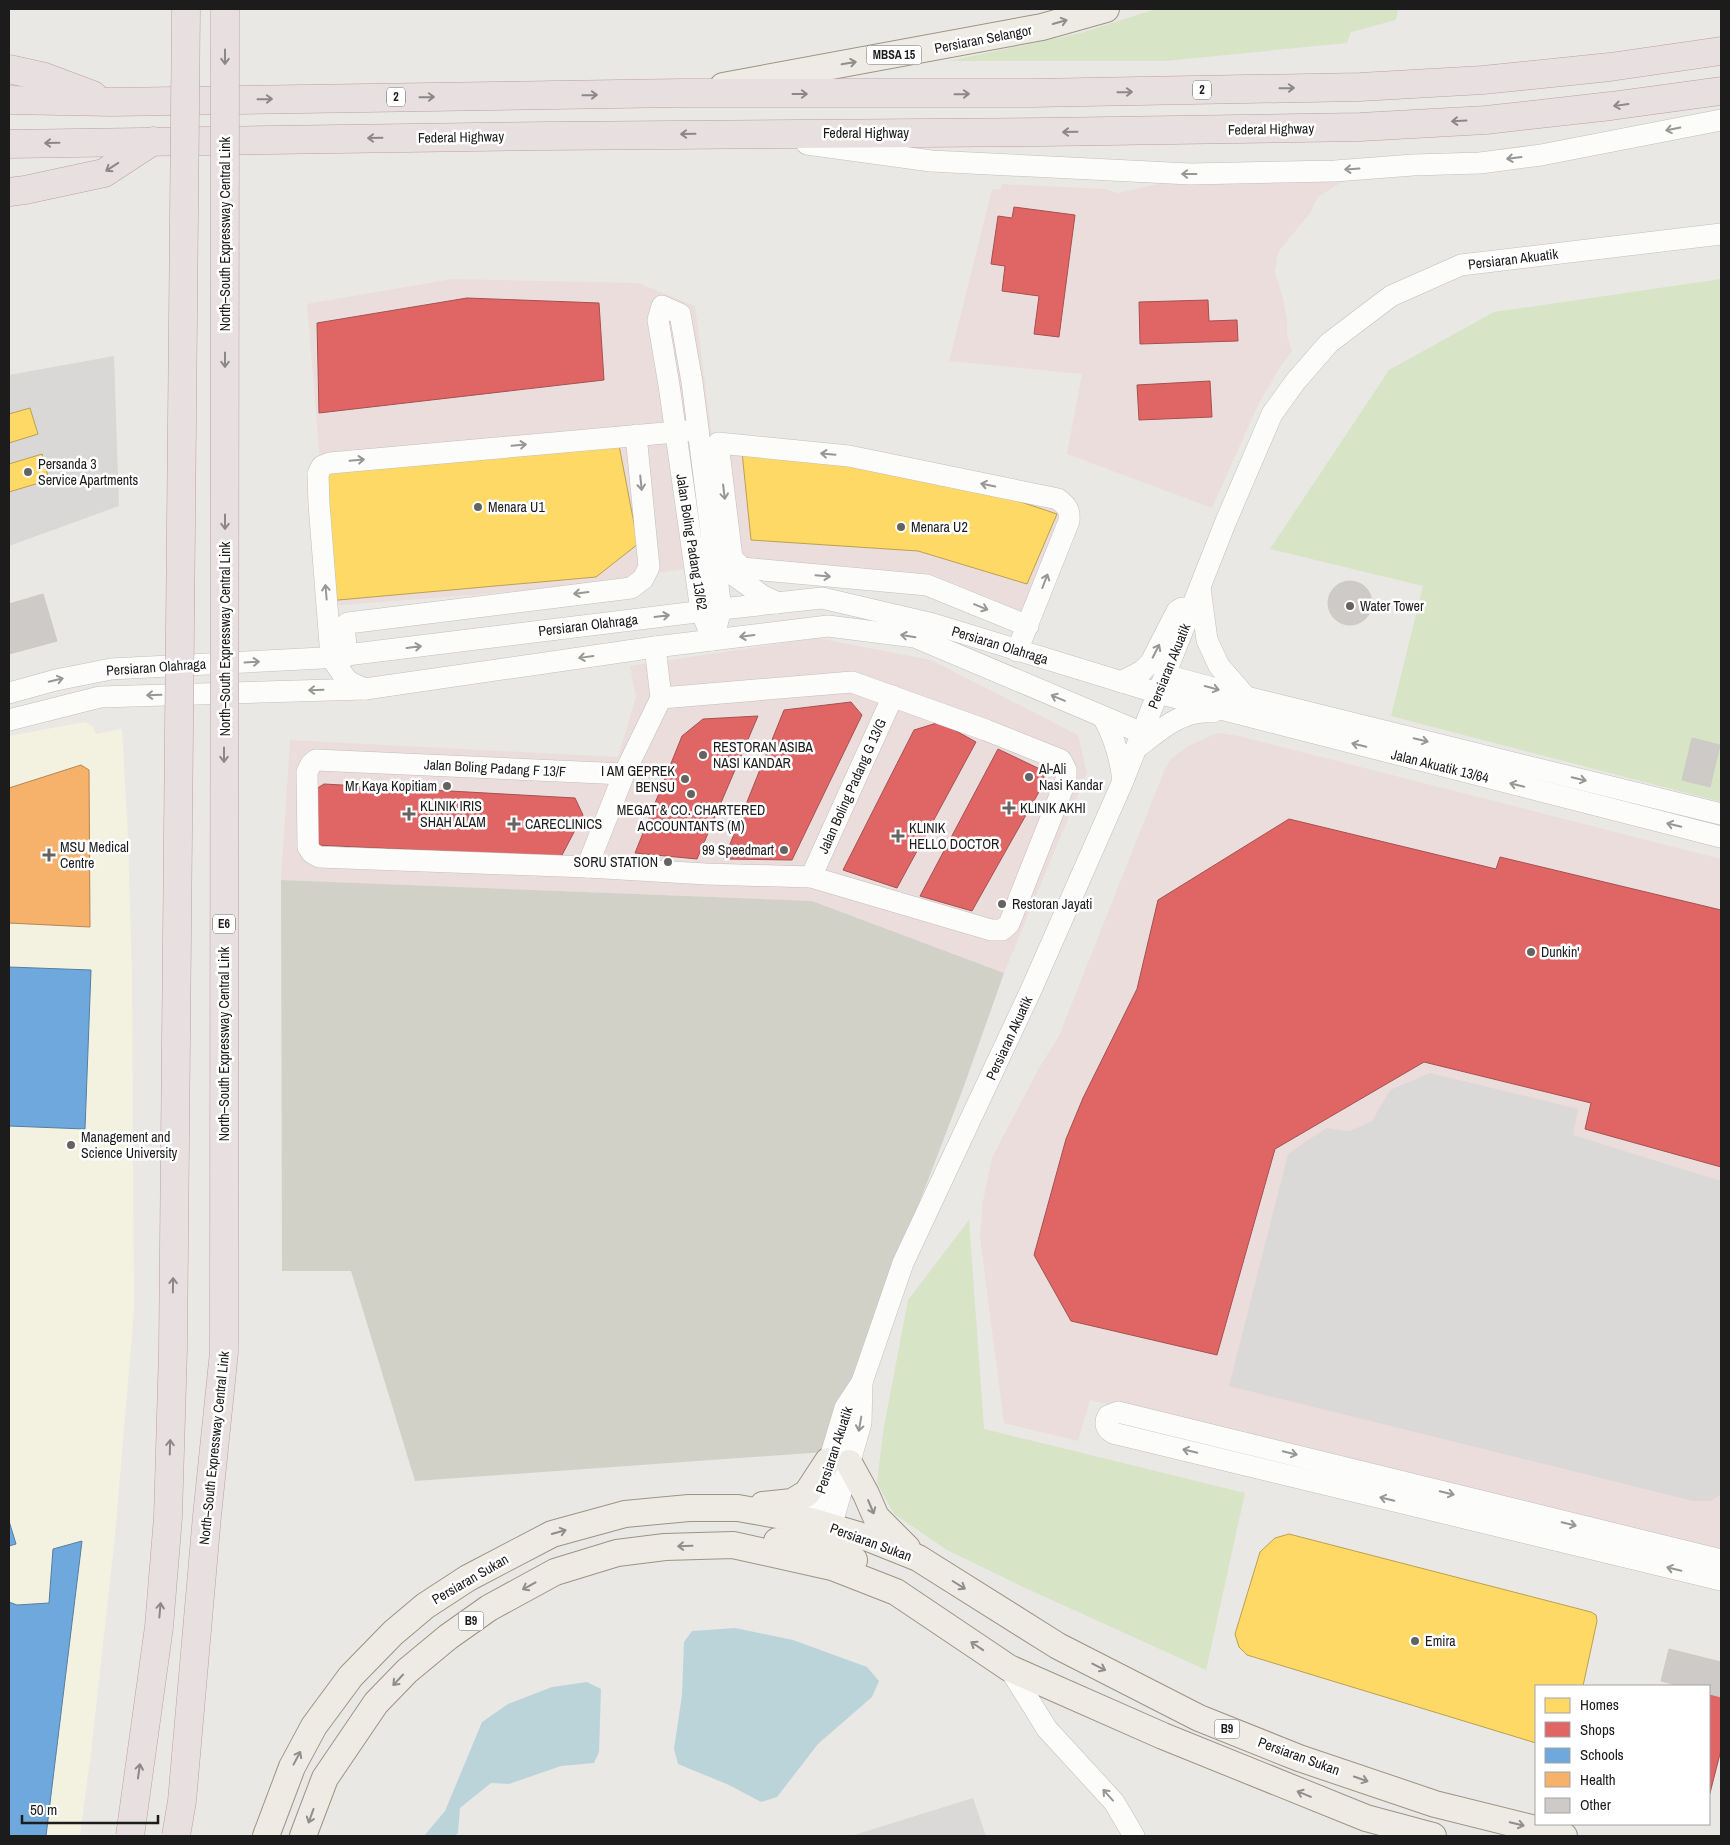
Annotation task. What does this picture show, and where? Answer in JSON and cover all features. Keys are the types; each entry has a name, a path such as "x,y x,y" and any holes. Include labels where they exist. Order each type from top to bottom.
{"highway":[{"path":"130,1836 159,1627 168,1517 173,1349 186,9"},
{"name":"North–South Expressway Central Link","path":"176,1836 182,1801 207,1516 224,1352 225,9"},
{"name":"2","path":"9,100 111,102 681,93 956,94 1360,87 1483,80 1600,68 1721,51"},
{"path":"9,69 44,77 111,102"},
{"name":"Federal Highway","path":"9,144 1360,127 1486,120 1612,106 1721,91"},
{"path":"9,192 104,173 153,141"}],"main road":[{"name":"Persiaran Selangor","path":"681,93 1042,27 1106,9"},
{"path":"738,1508 792,1502 807,1493 839,1462 866,1494 876,1517 918,1558"},
{"name":"Persiaran Sukan","path":"266,1836 292,1767 314,1726 352,1676 393,1633 425,1606 468,1578 552,1534 625,1514 689,1508 738,1508 820,1530 868,1538 918,1558 1058,1646 1199,1718 1299,1758 1436,1804 1564,1836"},
{"path":"733,1545 820,1530 872,1569 896,1592"},
{"name":"B9","path":"303,1836 325,1778 376,1703 406,1671 448,1637 489,1608 556,1572 617,1553 665,1547 733,1545 832,1567 896,1592 1010,1668 1163,1736 1366,1818 1433,1836"}],"street":[{"path":"737,134 931,161 1190,174 1335,171 1413,165 1480,163 1541,155 1721,120"},
{"name":"Persiaran Akuatik","path":"820,1530 839,1462 845,1408 862,1382 903,1263 1031,990 1123,781 1226,521 1272,414 1329,343 1391,296 1461,265 1721,234"},
{"name":"Jalan Boling Padang 13/62","path":"711,610 655,434 669,385 658,320 662,306 680,314 692,382 714,561 711,610 713,640"},
{"path":"669,385 692,382"},
{"path":"365,689 346,679 339,656 319,504 318,474 322,466 340,462 698,431"},
{"path":"339,656 344,626 348,623 631,588 643,579 649,567 655,434"},
{"path":"1017,651 1028,626 1069,521 1066,506 1058,499 849,456 718,443 732,558 742,568 927,585 1028,626"},
{"path":"714,561 763,596 778,602"},
{"path":"1120,682 1142,670 1151,662 1177,611 1197,594 1207,640 1219,666 1243,706 1184,716 1139,741"},
{"name":"Persiaran Olahraga","path":"9,693 56,680 111,669 339,656 822,598 933,624 1120,682 1162,684"},
{"name":"Persiaran Olahraga","path":"9,720 100,697 365,689 655,647 828,626 914,637 1103,717 1139,741"},
{"path":"655,647 661,698 624,774 587,867 706,874 811,877 991,930 1002,930 1009,924 1066,780 1066,770 1061,760 852,682 661,698"},
{"name":"Jalan Akuatik 13/64","path":"1162,684 1721,837"},
{"name":"Jalan Boling Padang G 13/G","path":"811,877 893,696"},
{"name":"Jalan Akuatik 13/64","path":"1243,706 1721,814"},
{"path":"1103,717 1112,732 1120,755 1123,781"},
{"name":"Jalan Boling Padang F 13/F","path":"587,867 319,857 312,853 308,847 307,772 310,764 316,760 624,774"},
{"path":"1721,1560 1118,1412 1108,1416 1106,1422 1108,1429 1113,1433 1721,1580"},
{"path":"1010,1668 1047,1729 1114,1802 1134,1836"}],"shaded area":[{"path":"1350,177 1318,197 1310,213 1278,252 1275,272 1283,299 1287,319 1287,336 1292,351 1278,370 1258,405 1212,508 1067,454 1082,374 949,361 992,189 1000,190 1002,184 1104,189 1118,193 1167,182"},
{"path":"452,279 638,283 695,306 712,436 1069,496 1023,612 932,574 748,559 570,587 332,606 307,304"},
{"path":"114,356 119,506 9,546 9,375"},
{"path":"817,638 931,660 1078,735 1087,773 1004,973 812,901 281,880 290,740 618,757 636,697 630,666"},
{"name":"Management and Science University","path":"85,722 92,726 96,734 122,729 128,838 132,979 134,1311 115,1535 80,1836 9,1836 9,736"},
{"path":"1217,733 1239,736 1721,859 1721,1555 1090,1400 1078,1441 1004,1423 980,1237 983,1201 992,1158 1039,1068 1059,1036 1164,771 1171,759 1188,746"},
{"path":"281,880 812,901 1004,973 964,1086 824,1452 415,1481 351,1271 282,1271"},
{"path":"1430,1073 1578,1109 1573,1135 1721,1181 1721,1494 1711,1501 1693,1501 1229,1386 1288,1154 1326,1128 1350,1131 1372,1121 1390,1090"},
{"path":"973,1798 986,1836 851,1836"}],"green space":[{"path":"1156,9 1398,9 1396,20 1351,32 1347,43 1165,61 949,61 1081,33"},
{"path":"1721,279 1721,802 1391,716 1423,586 1270,549 1389,370 1494,312"},
{"path":"969,1220 984,1429 1245,1493 1206,1670 1021,1586 947,1550 894,1514 877,1483 883,1432 908,1300"}],"water":[{"path":"735,1628 793,1640 867,1667 879,1681 872,1697 818,1744 777,1797 761,1802 729,1785 678,1764 674,1749 682,1695 684,1642 692,1631"},
{"path":"587,1682 601,1689 599,1752 594,1763 561,1766 509,1784 491,1783 460,1808 458,1833 455,1836 424,1836 445,1811 482,1722 508,1704 552,1687"}],"building: Homes":[{"name":"Persanda 3 Service Apartments","path":"30,408 38,434 9,443 9,414"},
{"name":"Menara U1","path":"618,440 638,544 596,577 327,601 324,470"},
{"name":"Menara U2","path":"742,452 851,462 994,493 1057,514 1027,584 918,551 751,540"},
{"name":"Persanda 3 Service Apartments","path":"42,454 49,480 9,492 9,464"},
{"name":"Emira","path":"1289,1534 1591,1612 1596,1615 1597,1621 1583,1685 1535,1685 1535,1743 1247,1655 1239,1647 1235,1634 1260,1552 1275,1538"}],"building: Shops":[{"path":"1014,207 1075,215 1059,337 1034,334 1039,296 1002,291 1005,266 991,264 998,216 1012,218"},
{"path":"467,298 599,303 604,380 319,413 317,323"},
{"path":"1208,300 1209,321 1237,320 1238,341 1140,344 1139,302"},
{"path":"1210,381 1212,417 1139,420 1137,385"},
{"path":"851,702 862,715 792,860 724,859 784,710"},
{"name":"MEGAT & CO. CHARTERED ACCOUNTANTS (M)","path":"758,716 697,859 635,853 682,736 703,719"},
{"path":"940,722 976,742 897,888 843,870 914,730"},
{"path":"998,749 1044,771 1044,783 972,911 920,896"},
{"path":"324,784 575,798 583,815 561,857 316,845 316,789"},
{"path":"1289,819 1496,869 1500,857 1721,910 1721,1167 1585,1129 1591,1103 1424,1062 1275,1149 1217,1355 1071,1321 1034,1255 1066,1139 1083,1098 1137,989 1158,900"},
{"path":"1710,1694 1721,1697 1721,1750 1710,1793"}],"building: Schools":[{"path":"9,967 91,970 85,1129 9,1126"},
{"path":"9,1521 16,1544 9,1546"},
{"path":"82,1541 46,1836 9,1836 9,1602 17,1605 49,1603 53,1549"}],"building: Health":[{"name":"MSU Medical Centre","path":"81,765 89,770 90,927 9,923 9,788"}],"building: Other":[{"name":"Water Tower","path":"1354,581 1366,587 1371,594 1371,612 1366,619 1359,624 1346,625 1338,622 1331,615 1328,599 1331,591 1338,584"},
{"path":"43,594 57,641 9,654 9,604"},
{"path":"1692,738 1720,745 1710,787 1682,780"},
{"path":"1669,1649 1721,1662 1721,1697 1710,1694 1710,1685 1676,1685 1661,1681"}],"place":[{"name":"Persanda 3 Service Apartments","path":"28,472"},
{"name":"Menara U1","path":"478,507"},
{"name":"Menara U2","path":"901,527"},
{"name":"Water Tower","path":"1350,606"},
{"name":"RESTORAN ASIBA NASI KANDAR","path":"703,755"},
{"name":"Al-Ali Nasi Kandar","path":"1029,777"},
{"name":"I AM GEPREK BENSU","path":"685,779"},
{"name":"Mr Kaya Kopitiam","path":"447,786"},
{"name":"MEGAT & CO. CHARTERED ACCOUNTANTS (M)","path":"691,794"},
{"name":"KLINIK AKHI","path":"1009,808"},
{"name":"KLINIK IRIS SHAH ALAM","path":"409,814"},
{"name":"CARECLINICS","path":"514,824"},
{"name":"KLINIK HELLO DOCTOR","path":"898,836"},
{"name":"99 Speedmart","path":"784,850"},
{"name":"MSU Medical Centre","path":"49,855"},
{"name":"SORU STATION","path":"668,862"},
{"name":"Restoran Jayati","path":"1002,904"},
{"name":"Dunkin'","path":"1531,952"},
{"name":"Management and Science University","path":"71,1145"},
{"name":"Emira","path":"1415,1641"}]}
